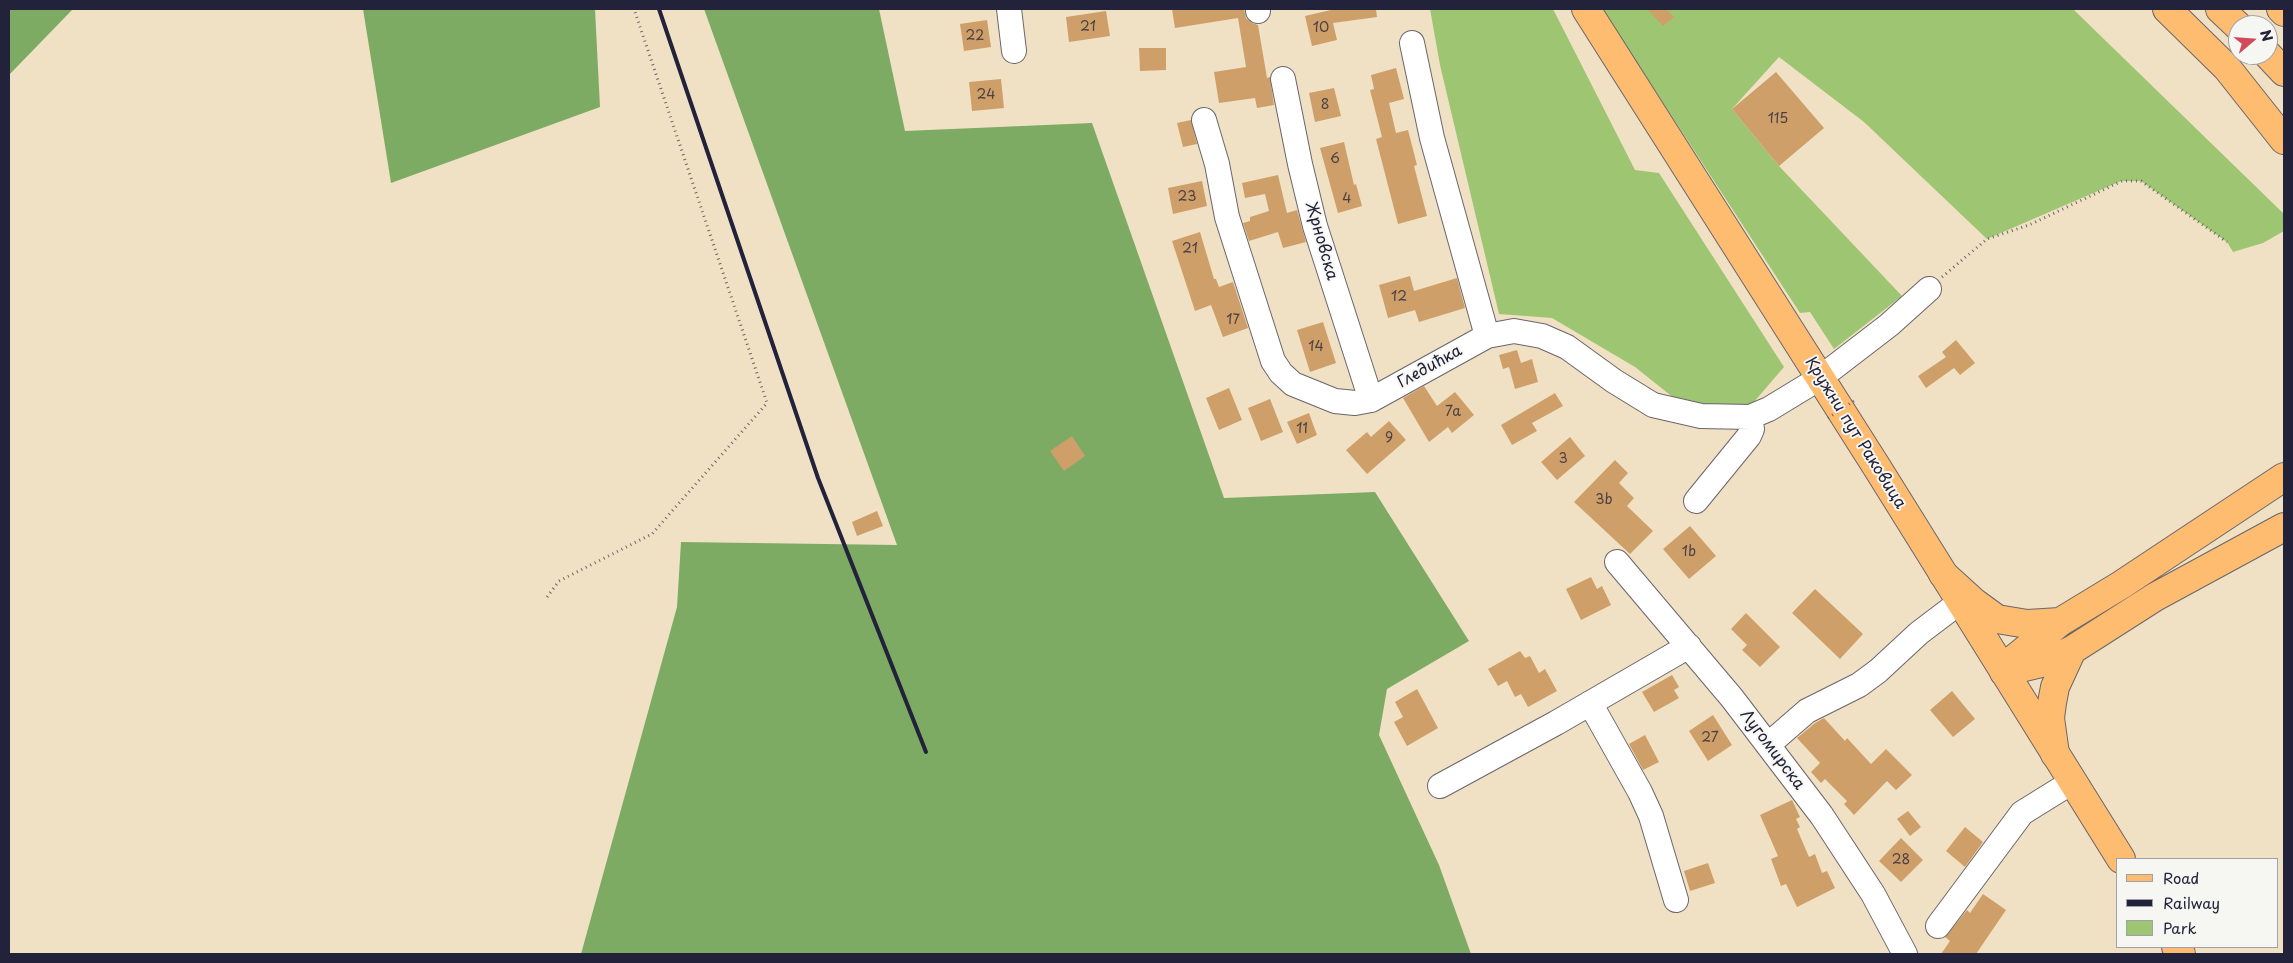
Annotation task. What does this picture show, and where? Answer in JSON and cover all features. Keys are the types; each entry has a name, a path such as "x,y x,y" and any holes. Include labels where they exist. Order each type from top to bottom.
{"main road":[{"name":"Кружни пут Раковица","path":"1586,9 2120,858"},
{"path":"2167,9 2227,68 2284,140"},
{"path":"2281,9 2284,12"},
{"path":"2004,672 2014,659 2060,622 2121,585 2284,477"},
{"path":"2004,672 2046,662 2072,650 2155,597 2273,538 2284,526"},
{"path":"1942,574 1997,620 2027,624 2060,622"},
{"path":"2055,754 2050,718 2052,703 2055,687 2072,650"}],"street":[{"path":"1009,9 1014,51"},
{"path":"1412,43 1432,138 1487,336"},
{"name":"Жрновска","path":"1283,78 1300,164 1315,226 1371,400"},
{"name":"Гледићка","path":"1204,120 1216,164 1227,217 1276,367 1293,384 1335,401 1355,403 1371,400 1487,336 1514,330 1542,336 1567,347 1648,402 1667,409 1702,416 1750,417 1820,378 1889,325 1929,289"},
{"path":"1696,501 1749,436 1752,429 1750,417"},
{"name":"Лугомирска","path":"1617,562 1769,744 1850,858 1873,894 1905,954"},
{"path":"1769,744 1807,712 1860,685 1919,633 1960,602"},
{"path":"1440,786 1689,646"},
{"path":"1590,703 1640,792 1651,816 1676,900"},
{"path":"1938,926 2022,813 2072,782"}],"path":[{"path":"547,597 559,580 652,534 768,402 634,9"},
{"path":"1929,289 1987,239 2029,225 2122,181 2141,180 2227,242"},
{"path":"1828,418 1857,399"}],"green space":[{"path":"9,9 73,9 9,75"},
{"path":"363,9 595,9 600,107 391,183"},
{"path":"704,9 879,9 905,131 1092,123 1224,498 1375,492 1469,641 1387,689 1379,735 1439,865 1471,954 581,954 677,607 681,542 897,545"},
{"path":"1430,9 1553,9 1635,170 1659,173 1784,367 1747,410 1684,406 1635,367 1552,318 1499,314 1440,65"},
{"path":"1602,9 2073,9 2284,214 2284,231 2263,243 2233,252 2227,242 2141,181 2121,181 1987,239 1864,122 1779,57 1732,109 1779,166 1902,296 1834,349 1810,312 1800,313"}],"building":[{"path":"1172,9 1244,9 1246,18 1258,25 1267,78 1270,77 1274,105 1257,108 1255,98 1219,103 1214,72 1246,67 1238,18 1175,28"},
{"path":"1335,9 1376,9 1377,17 1333,23 1337,40 1312,46 1305,16"},
{"path":"1647,9 1666,9 1674,17 1663,26"},
{"path":"1106,11 1110,36 1069,42 1066,17"},
{"path":"987,20 991,47 964,51 960,24"},
{"path":"1139,48 1166,48 1166,70 1140,71"},
{"path":"1396,68 1404,99 1389,103 1396,133 1408,130 1417,165 1414,166 1427,216 1398,224 1376,139 1382,137 1370,90 1374,89 1371,75"},
{"path":"1776,72 1824,128 1779,166 1732,109"},
{"path":"1001,79 1004,108 972,111 969,82"},
{"path":"1334,88 1341,116 1315,122 1309,93"},
{"path":"1191,120 1197,144 1183,147 1177,123"},
{"path":"1344,142 1354,185 1356,184 1362,206 1338,213 1320,148"},
{"path":"1278,175 1287,213 1297,210 1306,242 1283,248 1278,232 1249,241 1243,223 1250,221 1250,217 1269,211 1265,194 1245,198 1242,183"},
{"path":"1202,181 1207,206 1173,214 1168,188"},
{"path":"1200,232 1214,279 1216,279 1219,287 1233,282 1248,328 1223,337 1211,305 1195,311 1172,241"},
{"path":"1410,276 1414,291 1457,278 1465,308 1419,322 1415,310 1388,318 1379,285"},
{"path":"1323,322 1336,363 1310,372 1297,330"},
{"path":"1956,340 1975,363 1960,375 1954,368 1926,388 1918,376 1946,357 1942,352"},
{"path":"1517,350 1521,363 1532,359 1538,382 1515,389 1509,367 1503,369 1499,355"},
{"path":"1424,386 1437,406 1455,392 1474,415 1452,433 1448,427 1429,442 1403,398"},
{"path":"1229,388 1242,420 1219,430 1206,398"},
{"path":"1555,393 1563,406 1532,423 1537,431 1512,445 1501,425"},
{"path":"1270,399 1283,432 1261,441 1248,408"},
{"path":"1309,413 1317,435 1297,444 1287,422"},
{"path":"1389,421 1406,440 1367,474 1346,450 1367,432 1371,437"},
{"path":"1072,436 1085,456 1064,471 1050,451"},
{"path":"1570,437 1585,456 1557,480 1541,462"},
{"path":"1615,460 1628,473 1619,483 1634,498 1627,506 1653,531 1630,554 1574,502"},
{"path":"877,511 883,526 857,536 852,522"},
{"path":"1690,526 1716,556 1689,579 1663,549"},
{"path":"1591,577 1597,589 1602,586 1611,605 1581,620 1566,589"},
{"path":"1815,589 1863,634 1840,659 1792,613"},
{"path":"1746,613 1780,647 1760,667 1742,650 1747,645 1731,629"},
{"path":"1520,651 1525,658 1530,656 1539,673 1545,669 1557,691 1528,707 1521,694 1515,697 1507,681 1498,686 1488,669"},
{"path":"1672,675 1679,687 1674,690 1679,698 1654,712 1642,692"},
{"path":"1417,689 1438,728 1407,746 1394,722 1403,717 1395,702"},
{"path":"1952,691 1975,719 1953,737 1930,710"},
{"path":"1713,715 1732,745 1708,761 1689,731"},
{"path":"1824,718 1845,741 1847,738 1871,764 1886,749 1912,775 1896,790 1887,781 1854,815 1844,804 1847,801 1825,779 1821,783 1811,772 1820,763 1797,738"},
{"path":"1645,735 1659,762 1643,770 1629,744"},
{"path":"1792,800 1800,817 1796,819 1800,827 1797,829 1809,857 1815,854 1822,873 1827,871 1835,888 1797,907 1786,884 1781,886 1771,859 1778,856 1760,815"},
{"path":"1908,811 1921,827 1910,836 1897,819"},
{"path":"1965,827 1983,842 1965,867 1946,851"},
{"path":"1901,838 1923,860 1901,882 1879,861"},
{"path":"1708,863 1715,883 1690,891 1684,871"},
{"path":"1983,894 2006,910 1976,954 1941,954 1950,941 1945,937 1967,910 1970,913"}],"railway":[{"path":"659,9 818,478 926,752"}]}
